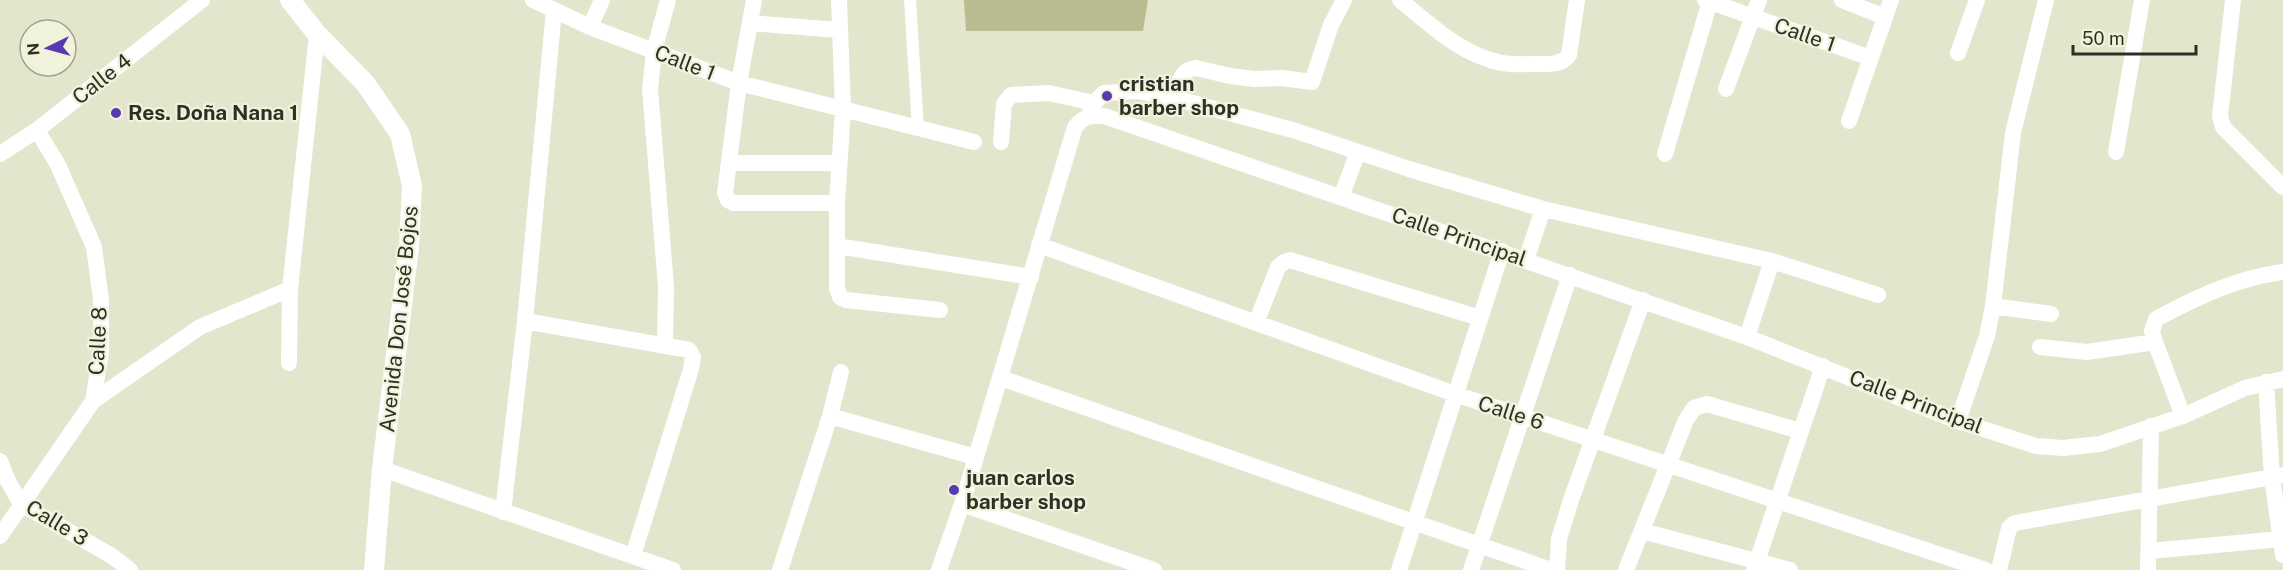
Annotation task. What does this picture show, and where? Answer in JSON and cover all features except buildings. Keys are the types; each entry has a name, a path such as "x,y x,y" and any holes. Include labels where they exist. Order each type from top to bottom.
{"street":[{"name":"Calle 4","path":"0,154 37,130 202,0"},
{"name":"Avenida Don José Bojos","path":"290,0 317,34 365,83 400,134 412,186 409,247 382,469 374,570"},
{"name":"Calle 1","path":"533,0 591,27 739,83 975,142"},
{"path":"591,27 602,0"},
{"path":"665,345 666,286 650,89 654,51 668,0"},
{"path":"754,0 739,83 725,193 728,200 734,204 837,202"},
{"path":"839,0 843,108 837,202 837,288 840,297 846,300 940,310"},
{"path":"910,0 918,129"},
{"path":"1174,98 1183,73 1196,68 1254,79 1282,78 1312,82 1331,25 1344,0"},
{"path":"1400,0 1457,45 1488,59 1502,63 1554,64 1566,60 1569,55 1577,0"},
{"path":"1726,89 1759,0"},
{"path":"1843,0 1885,17"},
{"path":"1850,121 1891,0"},
{"path":"1958,53 1977,0"},
{"path":"1958,421 1987,336 1993,306 2013,133 2046,0"},
{"path":"2116,152 2142,0"},
{"path":"2233,0 2221,123 2283,187"},
{"path":"1665,154 1707,1"},
{"name":"Calle 1","path":"1707,1 1871,58"},
{"path":"503,512 525,321 554,10"},
{"path":"750,23 839,30"},
{"path":"289,363 290,289 317,34"},
{"path":"939,570 1001,378 1076,127 1104,93 1138,91 1174,98 1296,131 1409,169 1543,209 1772,261 1878,295"},
{"name":"Calle Principal","path":"1001,142 1004,104 1011,95 1049,93 1104,116 1747,337 1958,421 2036,446 2063,448 2100,444 2183,416 2245,388 2283,379"},
{"name":"Calle 8","path":"0,536 93,401 101,352 101,300 93,247 58,165 37,130"},
{"path":"1341,197 1358,152"},
{"path":"729,163 839,163"},
{"path":"1526,260 1543,209"},
{"name":"Calle 6","path":"1039,245 1522,417 1986,570"},
{"path":"837,246 1031,277"},
{"path":"1399,570 1502,251"},
{"path":"1256,323 1278,267 1290,260 1480,318"},
{"path":"1747,337 1772,261"},
{"path":"2183,416 2155,342 2152,331 2156,319 2235,282 2283,272"},
{"path":"1471,570 1570,275"},
{"path":"93,401 200,327 290,289"},
{"path":"1557,570 1559,539 1643,300"},
{"path":"1993,306 2051,314"},
{"path":"525,321 689,350 693,357 692,369 633,556"},
{"path":"2040,347 2086,352 2155,342"},
{"path":"1755,566 1823,366"},
{"path":"780,570 830,416 841,372"},
{"path":"1001,378 1551,570"},
{"path":"2150,551 2282,547 2277,476 2266,382"},
{"path":"1626,570 1686,420 1694,408 1707,404 1800,431"},
{"path":"830,416 975,457"},
{"path":"2148,570 2151,426"},
{"name":"Calle 3","path":"0,461 21,504 112,556 130,570"},
{"path":"382,469 673,570"},
{"path":"1999,570 2009,528 2015,523 2277,476"},
{"path":"962,504 1154,570"},
{"path":"1642,531 1755,566 1790,570"}],"green space":[{"path":"964,0 1148,0 1143,31 966,31"}],"place":[{"name":"cristian barber shop","path":"1107,96"},
{"name":"Res. Doña Nana 1","path":"116,113"},
{"name":"juan carlos barber shop","path":"954,490"}]}
